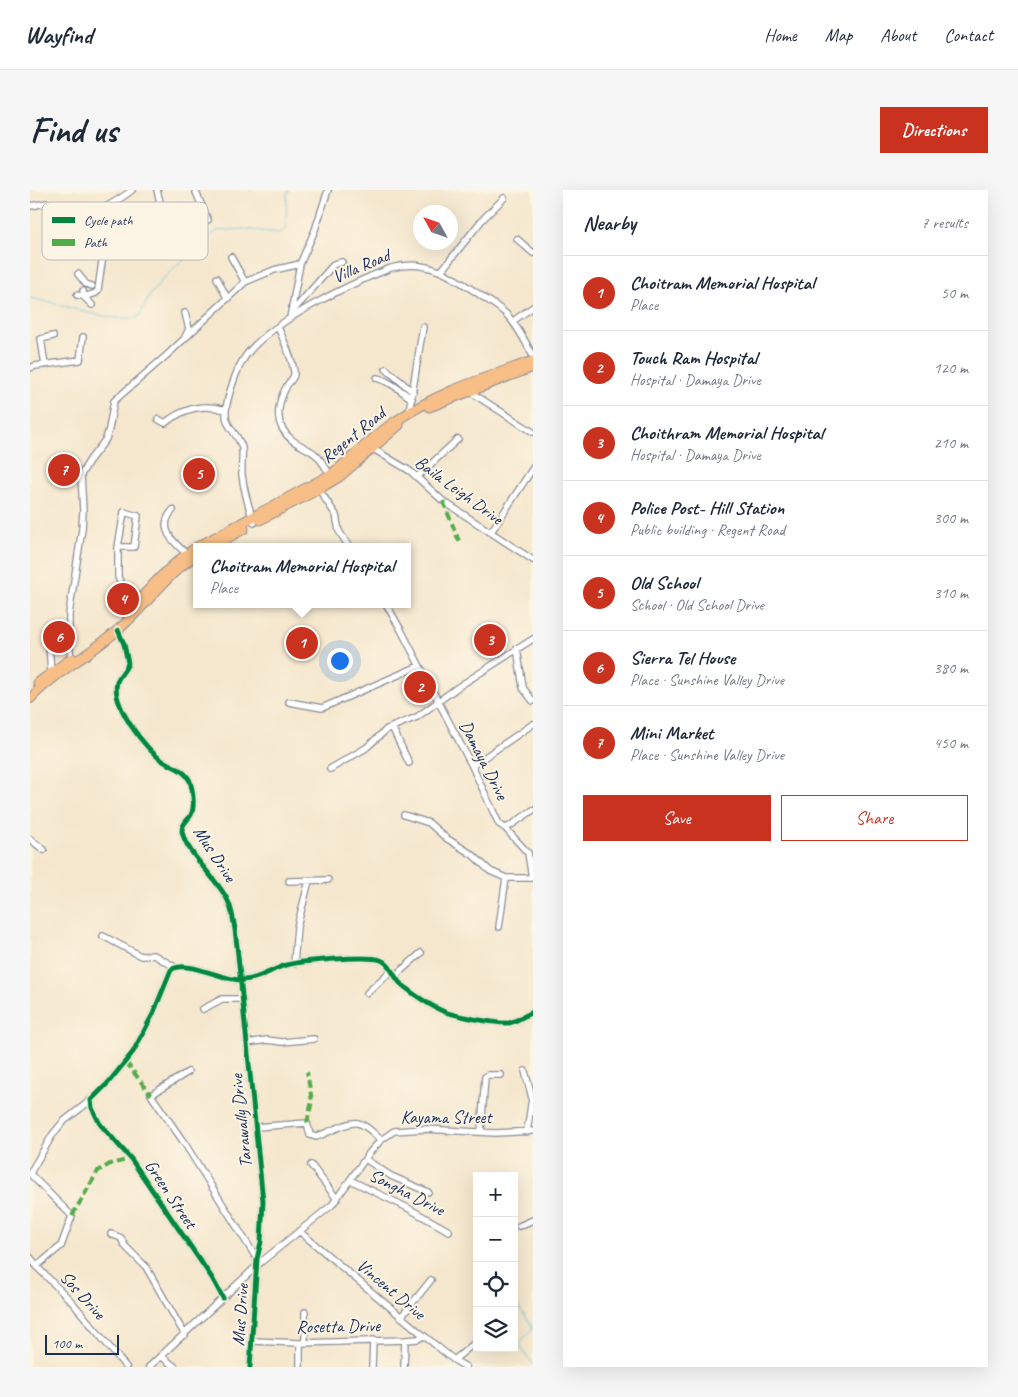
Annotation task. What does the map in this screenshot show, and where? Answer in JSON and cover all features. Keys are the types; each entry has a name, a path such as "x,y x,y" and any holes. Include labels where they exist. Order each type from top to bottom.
{"main road":[{"name":"Regent Road","path":"205,543 332,478 350,460 430,406 533,361"},
{"name":"Regent Road","path":"370,446 380,433 428,401 533,367"},
{"name":"Regent Road","path":"217,543 253,520"},
{"name":"Regent Road","path":"30,690 51,672 115,625 191,556"},
{"name":"Regent Road","path":"30,699 42,686 118,630 143,600"}],"street":[{"path":"112,202 132,190"},
{"path":"195,190 200,202"},
{"path":"291,315 300,264 315,230 328,190"},
{"path":"442,270 482,220 504,198"},
{"path":"516,239 533,253"},
{"path":"231,257 245,282"},
{"path":"81,291 83,296 92,295 97,292 102,260"},
{"path":"253,520 242,473 240,441 229,427 226,410 243,360 260,340 291,315 334,264 342,262"},
{"path":"71,658 69,614 82,529 82,471 106,439 114,400 184,339 245,282 274,270 300,264"},
{"name":"Villa Road","path":"291,315 391,268 403,265 417,265 442,270 498,308 512,321 533,356"},
{"path":"92,286 86,284 79,276 81,291 92,305"},
{"path":"217,278 227,298"},
{"path":"512,321 533,307"},
{"path":"184,339 189,329 185,313"},
{"path":"278,327 294,373 294,377 284,392 280,406 279,417 282,427 288,437 295,443 316,455 332,478"},
{"path":"409,412 423,327"},
{"path":"46,365 41,339 53,336"},
{"path":"30,368 80,360 83,337"},
{"path":"386,369 413,392"},
{"path":"378,378 383,379 412,399"},
{"path":"469,388 533,432"},
{"path":"158,419 165,423 180,413 200,407 209,406 226,410"},
{"path":"417,477 458,439"},
{"name":"Baila Leigh Drive","path":"370,446 417,477 443,501 533,560"},
{"path":"491,532 533,468"},
{"path":"317,486 336,515 339,531 346,543"},
{"path":"173,510 166,519 166,528 172,541 191,556"},
{"path":"118,547 134,547 138,516 124,512 118,547 119,582 143,600"},
{"name":"Damaya Drive","path":"388,608 472,766 500,824 505,828 510,826 533,810"},
{"name":"Mus Drive","path":"118,630 124,644 128,663 117,681 116,690 120,707 154,754 182,772 190,782 193,810 184,824 182,832 192,851 228,901 237,946 241,980"},
{"path":"50,634 51,672"},
{"path":"330,768 366,748 392,727 417,716 533,639"},
{"path":"517,648 523,688 533,701"},
{"path":"289,702 322,708 419,666"},
{"path":"472,766 533,724"},
{"path":"392,727 409,763"},
{"path":"404,815 429,823 446,838 473,855 485,867 506,878 532,878 528,853 505,828"},
{"path":"30,839 44,850"},
{"path":"499,927 506,878"},
{"path":"289,881 328,880"},
{"path":"294,964 298,920 309,881"},
{"path":"103,936 141,956 154,955 175,967 186,966 241,980 256,978 285,965 336,959 374,959 385,962 399,982 413,992 440,1009 453,1014 507,1023 533,1012"},
{"path":"367,993 421,953"},
{"path":"30,1174 53,1134 63,1122 92,1100 133,1052 153,1014 168,975 175,967"},
{"name":"Tarawally Drive","path":"241,980 263,1201 261,1242 257,1262"},
{"path":"203,1009 222,999 242,999"},
{"path":"247,1043 267,1040 282,1042 314,1039"},
{"path":"525,1071 532,1098 530,1132"},
{"path":"149,1367 185,1335 257,1262 185,1144 151,1095 188,1072"},
{"path":"481,1132 485,1077 488,1075 502,1075"},
{"name":"Green Street","path":"92,1100 92,1108 96,1118 132,1159 212,1278 223,1298"},
{"name":"Tarawally Drive","path":"256,1127 307,1123 310,1135 316,1137 347,1124 358,1123 381,1140"},
{"name":"Kayama Street","path":"257,1262 334,1202 364,1159 381,1140 394,1131 424,1129 530,1132"},
{"path":"364,1159 391,1176 428,1192"},
{"path":"311,1165 334,1202"},
{"name":"Sos Drive","path":"30,1174 72,1216 61,1246 36,1266"},
{"name":"Songha Drive","path":"350,1180 406,1207 449,1231"},
{"path":"519,1226 533,1220"},
{"name":"Vincent Drive","path":"299,1231 423,1336 466,1367"},
{"path":"111,1234 121,1238 125,1246 146,1267 185,1335"},
{"name":"Sos Drive","path":"30,1257 36,1266 72,1302 126,1367"},
{"name":"Mus Drive","path":"250,1367 257,1262"},
{"path":"401,1318 431,1280"},
{"path":"300,1367 306,1312"},
{"name":"Rosetta Drive","path":"253,1341 418,1340 423,1336"},
{"path":"372,1367 373,1340"},
{"path":"404,1367 405,1340"},
{"path":"454,1360 473,1344"},
{"path":"161,1356 175,1367"}],"waterway":[{"path":"208,239 216,231 243,229 279,233 286,229 287,194 289,190"},
{"path":"30,298 109,317 130,318 139,316 150,295 162,280 184,260"},
{"path":"518,1306 532,1326 531,1332 520,1341 521,1348 533,1364"}],"marked path":[{"path":"443,501 459,541"},
{"path":"126,1062 151,1095"},
{"path":"307,1072 312,1101 307,1123"},
{"path":"72,1216 98,1171 110,1164 131,1159"}],"cycle path":[{"path":"118,630 124,644 128,663 117,682 119,702 131,726 147,747 163,761 182,771 188,777 193,794 193,808 182,831 189,849 228,901 234,923 263,1201 250,1367"},
{"path":"223,1298 212,1278 131,1159 100,1124 92,1108 91,1100 108,1083 133,1052 153,1014 171,970 178,967 195,968 232,979 246,980 283,966 302,962 332,959 374,959 381,960 387,964 400,983 410,991 445,1012 458,1016 509,1023 533,1012"}],"place":[{"name":"Mini Market","path":"64,470"},
{"name":"Old School","path":"199,474"},
{"name":"Police Post- Hill Station","path":"123,599"},
{"name":"Sierra Tel House","path":"59,637"},
{"name":"Choithram Memorial Hospital","path":"490,640"},
{"name":"Choitram Memorial Hospital","path":"302,643"},
{"name":"Touch Ram Hospital","path":"420,687"}]}
